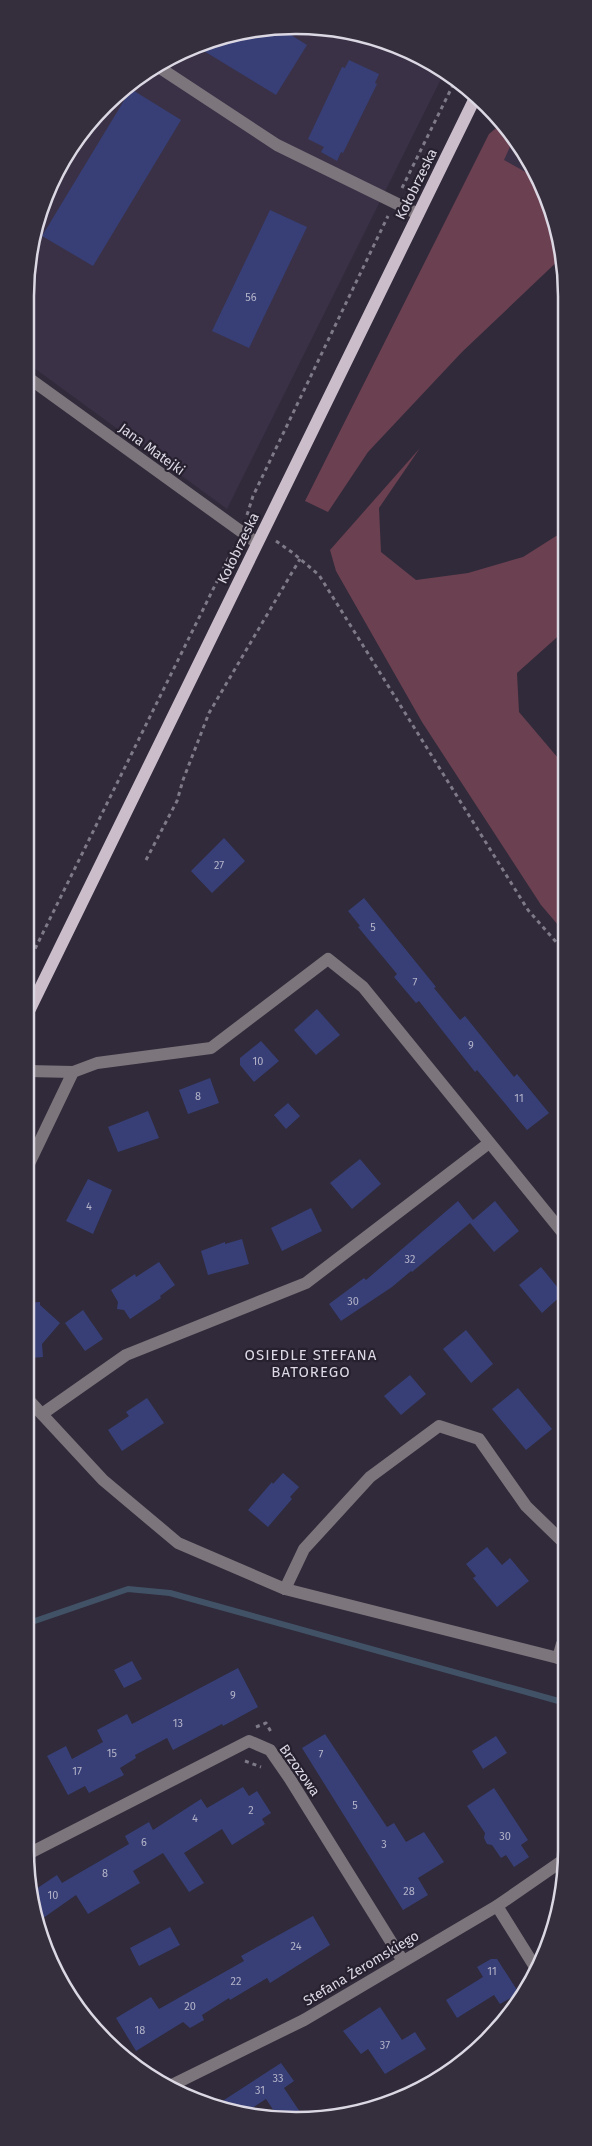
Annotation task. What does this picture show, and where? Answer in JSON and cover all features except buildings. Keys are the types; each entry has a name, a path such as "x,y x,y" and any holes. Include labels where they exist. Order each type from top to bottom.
{"main road":[{"name":"Kołobrzeska","path":"34,1001 473,103"}],"street":[{"path":"163,70 277,145 418,214"},
{"name":"Jana Matejki","path":"34,382 260,538"},
{"path":"34,1071 73,1072 97,1063 211,1048 328,959 362,987 558,1228"},
{"path":"34,1153 73,1072"},
{"path":"42,1414 126,1355 306,1283 489,1143"},
{"path":"34,1406 103,1480 178,1543 285,1589 558,1658"},
{"path":"285,1589 304,1549 370,1477 439,1426 480,1439 526,1506 558,1537"},
{"name":"Brzozowa","path":"34,1851 249,1741 270,1750 403,1961"},
{"name":"Stefana Żeromskiego","path":"176,2083 304,2020 497,1906 558,1864"},
{"path":"497,1906 533,1961"}],"path":[{"path":"260,538 300,559 319,575 528,910 558,944"},
{"path":"146,860 177,802 183,780 209,712 300,559"},
{"path":"239,1759 266,1770"}],"shaded area":[{"path":"279,34 330,36 380,48 412,61 442,78 227,509 34,368 34,279 39,245 48,212 69,165 99,123 136,88 180,61 228,43"},
{"path":"497,127 511,145 504,160 527,173 531,180 549,228 556,263 462,352 368,452 328,512 305,501 489,134"},
{"path":"510,145 527,173 503,160"},
{"path":"420,448 379,508 381,552 416,580 468,573 523,557 558,535 558,636 517,673 519,712 558,758 558,925 541,905 422,722 336,571 330,550"}],"waterway":[{"path":"34,1621 128,1589 170,1593 558,1701"}],"district":[{"name":"OSIEDLE STEFANA BATOREGO","path":"311,1364"}]}
